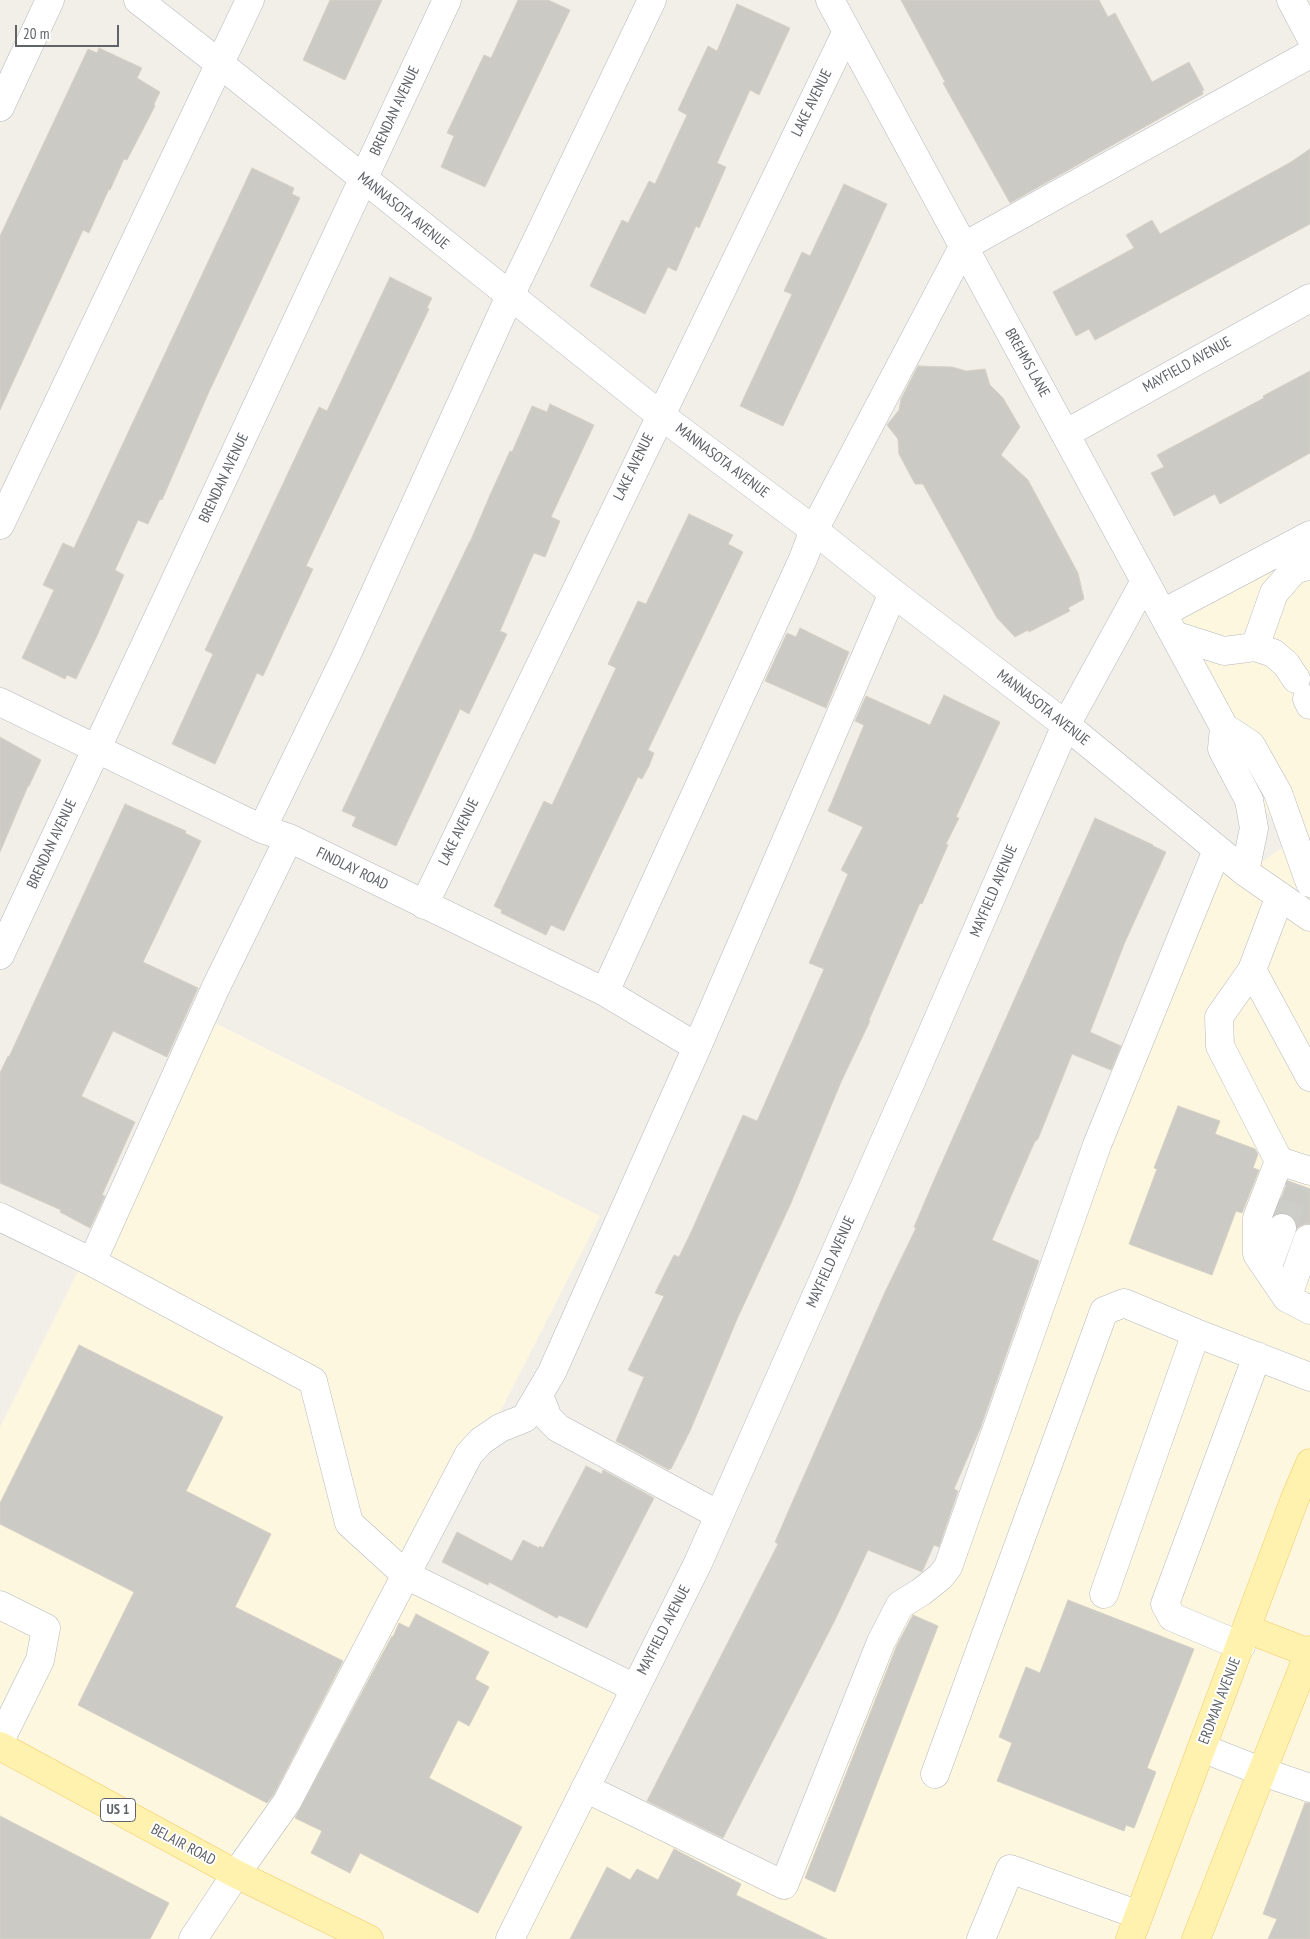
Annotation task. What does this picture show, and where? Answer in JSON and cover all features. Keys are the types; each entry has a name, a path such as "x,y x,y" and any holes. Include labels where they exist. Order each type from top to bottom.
{"main road":[{"name":"ERDMAN AVENUE","path":"1135,1927 1294,1501 1310,1463"},
{"path":"1196,1939 1309,1652 1244,1637"},
{"name":"BELAIR ROAD","path":"0,1746 236,1874 369,1939"}],"street":[{"path":"0,107 50,0"},
{"name":"MANNASOTA AVENUE","path":"138,0 660,415 814,530 1066,725 1245,872 1310,917"},
{"path":"0,525 250,0"},
{"name":"BRENDAN AVENUE","path":"0,955 447,0"},
{"path":"262,829 347,654 510,296 652,0"},
{"name":"BREHMS LANE","path":"830,0 1224,726 1251,745 1278,793 1305,851 1310,883"},
{"path":"1291,0 1310,36"},
{"name":"LAKE AVENUE","path":"424,905 847,31"},
{"path":"605,992 803,559 814,530 963,247 1310,54"},
{"name":"MAYFIELD AVENUE","path":"1065,434 1310,298"},
{"path":"1255,647 1274,593 1310,535"},
{"path":"1169,624 1295,561"},
{"name":"MAYFIELD AVENUE","path":"510,1939 698,1563 905,1096 1066,725 1145,581"},
{"path":"193,1939 287,1802 469,1454 487,1436 500,1428 525,1418 552,1372 697,1047 893,593"},
{"path":"1169,624 1224,651 1255,647 1273,653 1286,664 1304,694"},
{"name":"FINDLAY ROAD","path":"0,702 262,829 289,838 605,992 697,1047"},
{"path":"1224,726 1222,749 1249,800 1254,828 1245,872"},
{"path":"92,1262 215,989 289,838"},
{"path":"585,1788 784,1885 881,1642 900,1605 940,1577 948,1567 1097,1145 1218,850"},
{"path":"1280,896 1252,970 1219,1017 1220,1046 1297,1171 1257,1218 1257,1254 1267,1269 1298,1304"},
{"path":"1252,970 1310,1077"},
{"path":"0,1217 92,1262 313,1381 349,1523 406,1575 635,1688"},
{"path":"1267,1269 1282,1228"},
{"path":"1298,1304 1308,1239"},
{"path":"935,1774 1104,1311 1124,1303 1310,1377"},
{"path":"1104,1594 1196,1333"},
{"path":"1244,1637 1172,1617 1165,1604 1256,1356"},
{"path":"539,1395 548,1418 558,1428 719,1515"},
{"path":"0,1605 46,1628 40,1660 0,1740"},
{"path":"1202,1748 1310,1788"},
{"path":"981,1939 1010,1869 1135,1927"}],"shaded area":[{"path":"1310,541 1310,1939 0,1939 0,1427 205,1018 600,1216 416,1577 633,1693 589,1781 787,1884 898,1605 951,1565 1217,847 1249,871 1286,845 1161,623"}],"building":[{"path":"330,0 382,0 345,80 303,60"},
{"path":"518,0 548,0 570,10 485,187 441,167 454,136 447,133 484,55 491,58"},
{"path":"901,0 1099,0 1108,17 1115,13 1152,82 1189,62 1204,90 1202,91 1203,94 1010,203 943,83 945,82"},
{"path":"737,4 790,28 759,95 750,90 717,163 726,167 699,228 696,226 676,271 668,267 645,314 590,286 622,220 628,223 649,181 655,184 687,115 678,110 708,46 717,51"},
{"path":"99,48 142,68 137,78 160,92 154,104 155,106 127,160 124,159 89,233 83,230 0,410 0,236 88,49 97,53"},
{"path":"1310,149 1310,224 1095,340 1089,329 1076,336 1053,292 1134,248 1126,235 1152,220 1160,234 1291,162"},
{"path":"252,168 294,188 292,194 300,198 208,394 162,500 160,499 148,524 138,520 115,570 124,575 76,679 67,675 65,679 22,658 54,590 43,585 63,543 74,548"},
{"path":"844,184 887,204 783,426 740,406 792,294 784,291 802,252 810,256"},
{"path":"390,277 432,298 427,308 429,309 306,566 313,569 263,676 257,673 215,764 172,744 213,654 205,650 319,407 327,411"},
{"path":"918,366 952,367 966,371 985,369 990,385 1003,398 1020,427 1001,455 1028,480 1078,573 1084,599 1068,608 1070,611 1015,637 997,618 923,484 915,484 899,454 898,439 887,425 899,410 901,399"},
{"path":"1310,371 1310,453 1220,504 1215,494 1174,516 1151,473 1164,467 1157,455 1264,398 1263,396"},
{"path":"550,404 594,425 551,517 560,521 545,557 534,553 500,631 507,634 469,714 460,709 396,846 352,826 356,817 342,811 470,542 532,406 547,412"},
{"path":"689,514 733,535 728,544 743,552 648,750 654,753 649,766 642,779 638,777 564,931 551,925 546,935 501,913 502,910 494,906 544,801 552,805 616,668 608,664 638,601 646,604"},
{"path":"800,628 849,652 826,708 765,681 787,633 796,637"},
{"path":"944,695 1000,722 956,817 959,818 946,844 948,845 922,904 920,903 870,1021 841,1082 791,1203 738,1317 690,1431 669,1470 616,1441 644,1377 628,1370 664,1296 655,1293 674,1255 679,1257 743,1115 757,1121 824,969 809,963 848,874 841,870 863,827 828,811 864,725 855,721 866,696 930,725"},
{"path":"0,737 41,760 0,852"},
{"path":"125,804 186,831 185,833 201,841 143,962 198,988 167,1057 113,1031 81,1096 135,1122 102,1195 105,1196 90,1228 60,1212 61,1210 0,1183 0,1073"},
{"path":"1095,818 1166,852 1125,942 1090,1032 1121,1046 1111,1070 1072,1054 1038,1139 1035,1141 992,1240 1039,1261 980,1429 954,1489 958,1491 939,1547 934,1545 922,1572 868,1550 835,1620 723,1838 647,1801 778,1544 775,1542 788,1512 885,1292 916,1228 914,1227 931,1187"},
{"path":"1178,1106 1220,1121 1215,1134 1255,1149 1258,1154 1253,1168 1259,1170 1242,1213 1236,1211 1212,1275 1129,1244 1157,1169 1154,1168"},
{"path":"1288,1181 1310,1189 1310,1224 1297,1228 1294,1218 1288,1214 1275,1214"},
{"path":"79,1345 223,1417 186,1491 271,1534 235,1607 343,1661 274,1794 267,1803 78,1705 134,1592 0,1524 0,1503"},
{"path":"586,1466 602,1474 603,1470 654,1498 587,1628 559,1615 557,1618 489,1582 488,1585 442,1562 457,1532 512,1561 523,1540 543,1548"},
{"path":"1068,1600 1194,1649 1147,1768 1156,1772 1134,1828 1126,1825 1124,1831 997,1781 1012,1743 999,1737 1026,1667 1040,1673"},
{"path":"416,1614 489,1652 475,1679 489,1687 469,1726 458,1720 429,1778 522,1827 478,1913 360,1853 350,1873 311,1853 322,1831 295,1818 399,1623 409,1628"},
{"path":"913,1615 938,1626 835,1892 805,1878 897,1645"},
{"path":"1305,1803 1310,1803 1310,1939 1268,1939 1277,1919 1263,1914"},
{"path":"0,1816 169,1903 150,1939 0,1939"},
{"path":"674,1849 741,1884 736,1895 827,1939 570,1939 607,1867 630,1880 637,1869 658,1880"}],"tunnel":[{"path":"1282,1228 1297,1184"}]}
